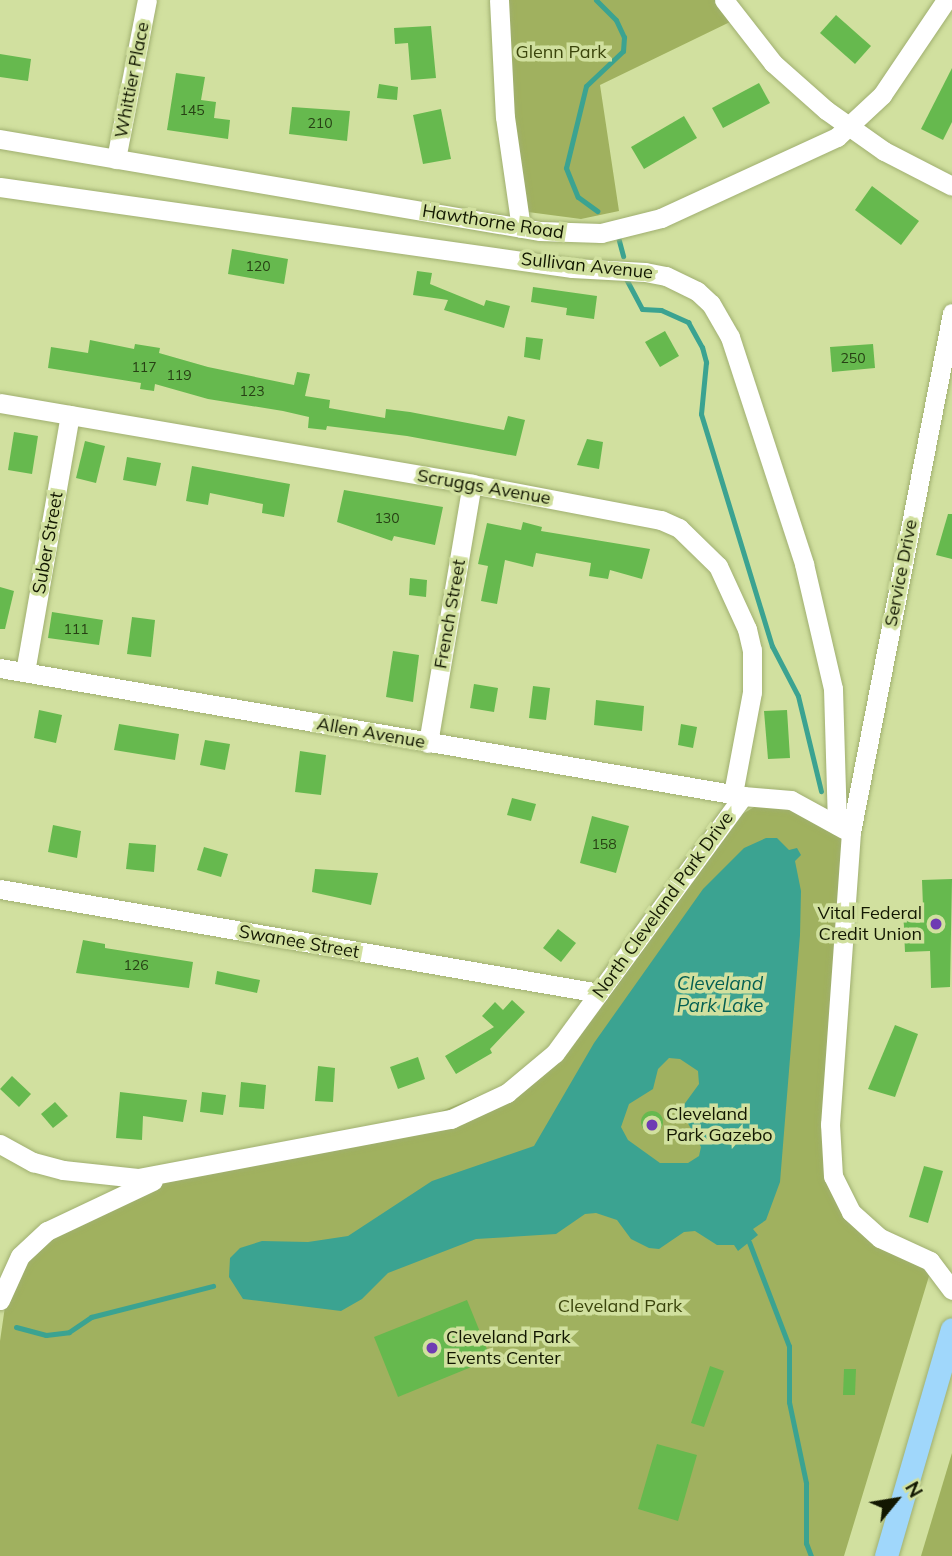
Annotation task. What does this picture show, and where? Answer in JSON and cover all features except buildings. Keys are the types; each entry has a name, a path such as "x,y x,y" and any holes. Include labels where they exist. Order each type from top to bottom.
{"main road":[{"path":"886,1556 952,1329"}],"street":[{"name":"Whittier Place","path":"116,159 147,0"},
{"path":"499,0 505,117 521,228"},
{"path":"724,0 773,62 849,128 952,186"},
{"name":"Hawthorne Road","path":"0,139 521,228 571,234 632,228 729,189 849,128 911,58 946,0"},
{"name":"Sullivan Avenue","path":"0,187 572,268 645,272 666,276 697,291 722,319 735,348 804,564 833,690 844,829"},
{"name":"Service Drive","path":"844,829 952,313"},
{"name":"Scruggs Avenue","path":"0,403 471,484 661,520 679,528 709,553 733,594 752,650 752,692 738,795"},
{"name":"Suber Street","path":"25,672 70,415"},
{"name":"French Street","path":"428,743 471,484"},
{"name":"Allen Avenue","path":"0,668 738,795"},
{"name":"North Cleveland Park Drive","path":"0,1144 33,1161 88,1175 163,1176 420,1126 480,1108 533,1075 555,1053 738,795 790,800 844,829"},
{"path":"844,829 830,1124 833,1176 851,1212 864,1227 930,1261 952,1290"},
{"name":"Swanee Street","path":"0,889 599,993"},
{"name":"North Cleveland Park Drive","path":"0,1300 20,1256 47,1231 163,1176"}],"green space":[{"name":"Glenn Park","path":"507,0 717,0 730,22 600,85 619,211 581,219 528,212 513,125"},
{"name":"Cleveland Park","path":"773,796 851,839 830,1124 851,1212 933,1263 844,1556 0,1556 0,1341 10,1272 84,1213 139,1188 389,1132 532,1075 715,830"},
{"path":"952,1453 952,1556 921,1556"}],"water":[{"name":"Cleveland Park Lake","path":"766,838 777,838 789,850 797,848 801,855 795,861 801,891 800,935 780,1182 766,1220 753,1229 758,1235 738,1251 734,1245 717,1245 695,1231 684,1232 659,1249 649,1248 631,1239 617,1220 596,1213 585,1214 556,1234 476,1239 388,1273 362,1299 341,1311 243,1299 229,1277 230,1258 240,1248 262,1241 308,1242 348,1236 432,1181 534,1146 594,1043 703,889 744,848","holes":["669,1058 680,1059 698,1071 699,1084 683,1106 684,1116 701,1147 699,1156 688,1163 660,1163 628,1140 621,1127 629,1104 653,1089 658,1069"]}],"waterway":[{"path":"596,0 616,20 624,37 623,51 586,86 566,168 578,197 597,211"},
{"path":"618,237 623,256"},
{"path":"624,275 642,309 661,310 688,322 702,347 706,362 701,414 772,646 798,696 821,791"},
{"path":"749,1242 789,1346 789,1402 806,1483 806,1543 811,1556"},
{"path":"16,1327 46,1335 69,1332 91,1317 213,1286"}],"place":[{"name":"Vital Federal Credit Union","path":"936,924"},
{"name":"Cleveland Park Gazebo","path":"652,1125"},
{"name":"Cleveland Park Events Center","path":"432,1348"}]}
